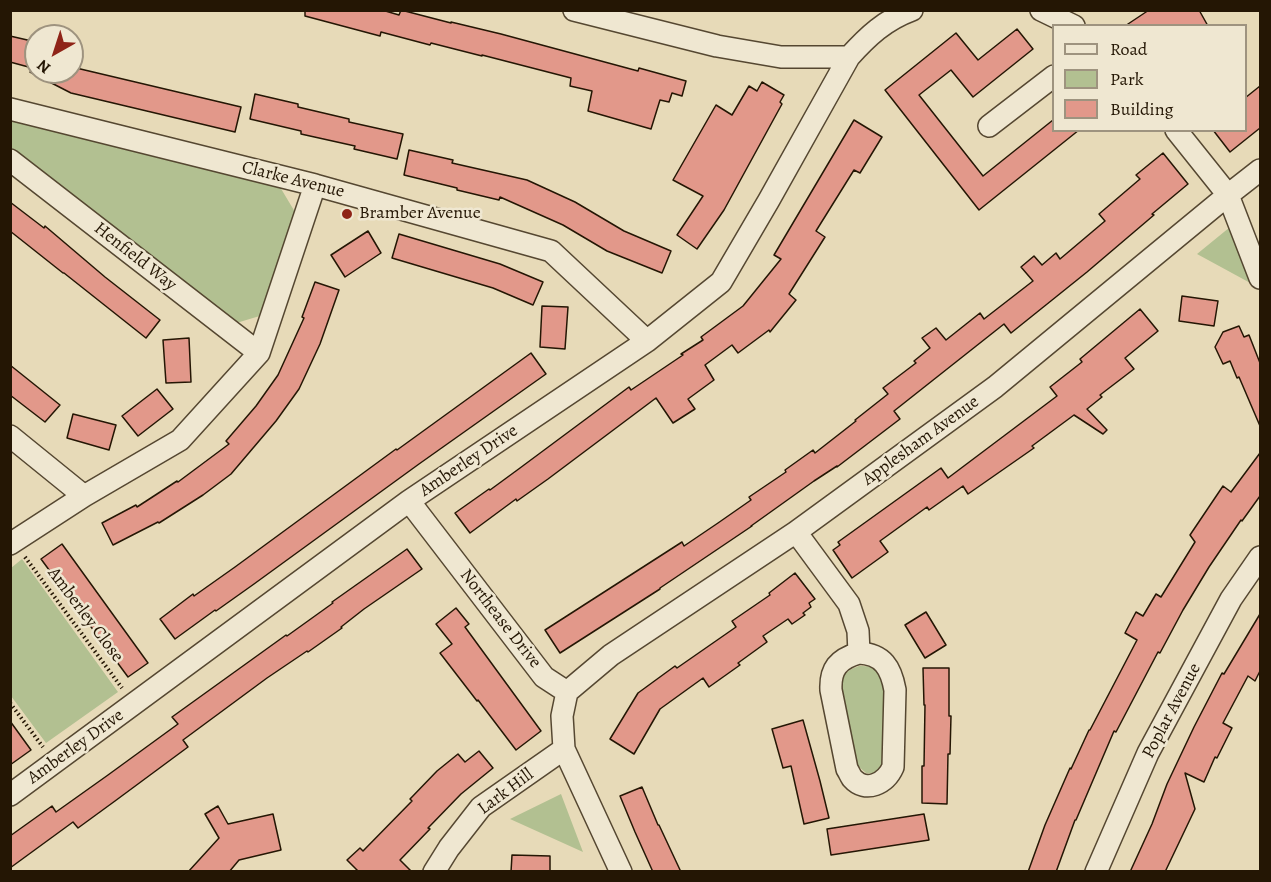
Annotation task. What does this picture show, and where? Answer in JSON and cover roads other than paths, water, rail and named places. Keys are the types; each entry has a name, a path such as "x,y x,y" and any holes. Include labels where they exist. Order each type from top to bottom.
{"street":[{"path":"574,10 717,46 781,57 849,57"},
{"name":"Amberley Drive","path":"10,795 409,501 647,341 721,282 849,57 865,38 896,16 912,10"},
{"path":"1041,10 1076,20"},
{"path":"989,126 1052,77"},
{"name":"Clarke Avenue","path":"10,110 315,185 551,251 647,341"},
{"path":"1178,132 1228,195 1260,278"},
{"name":"Henfield Way","path":"10,160 259,353"},
{"name":"Applesham Avenue","path":"567,692 611,655 796,532 995,387 1260,170"},
{"path":"12,543 84,496 180,440 259,353 315,185"},
{"path":"10,436 84,496"},
{"name":"Northease Drive","path":"409,501 544,677 567,692"},
{"path":"796,532 849,604 858,631 859,653"},
{"name":"Poplar Avenue","path":"1096,872 1148,753 1231,599 1260,557"},
{"path":"859,653 872,655 885,664 895,690 893,767 885,780 872,786 858,783 847,769 831,690 833,672 838,664 845,658 859,653"},
{"path":"567,692 562,716 564,750 621,872"},
{"name":"Lark Hill","path":"434,872 449,848 481,807 564,750"}],"place":[{"name":"Bramber Avenue","path":"347,214"}]}
